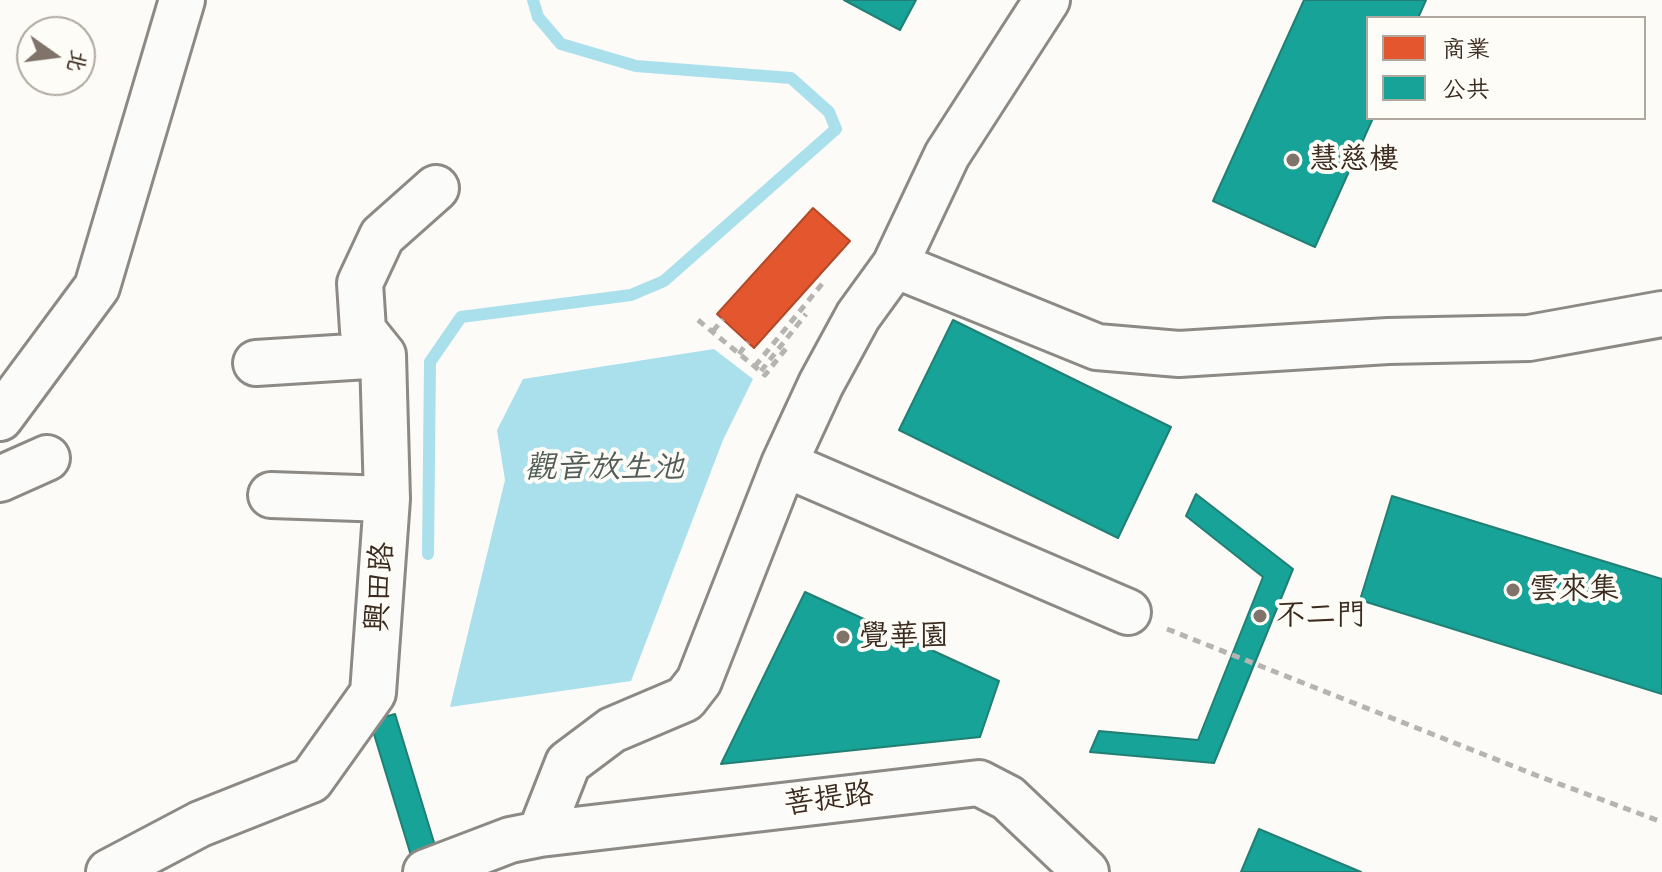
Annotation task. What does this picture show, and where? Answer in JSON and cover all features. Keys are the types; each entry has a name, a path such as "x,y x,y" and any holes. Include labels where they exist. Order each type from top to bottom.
{"lane":[{"path":"0,418 97,287 182,0"},
{"path":"522,849 568,763 612,730 685,699 699,681 784,464 821,384 858,316 895,265 947,155 1047,0"},
{"path":"383,355 363,330 360,283 382,236 436,188"},
{"path":"895,265 1097,347 1179,354 1388,341 1529,338 1662,314"},
{"path":"256,363 383,355"},
{"name":"興田路","path":"109,872 200,824 311,780 373,693 387,499 383,355"},
{"path":"0,479 47,458"},
{"path":"784,464 1128,612"},
{"path":"271,495 387,499"},
{"name":"菩提路","path":"426,872 522,849 979,783 1008,798 1086,872"}],"path":[{"path":"758,369 824,286"},
{"path":"698,320 765,375 813,316"},
{"path":"713,331 723,319"},
{"path":"739,354 748,342"},
{"path":"1128,612 1271,672 1662,822"}],"water":[{"name":"觀音放生池","path":"714,349 753,379 723,440 631,681 450,707 505,480 497,430 523,379"}],"building: 商業":[{"path":"813,208 850,241 754,348 717,314"}],"building: 公共":[{"path":"844,0 916,0 900,30"},
{"name":"慧慈樓","path":"1304,0 1426,0 1419,16 1366,16 1366,120 1372,120 1315,247 1213,201"},
{"path":"953,320 1171,427 1118,538 899,430"},
{"name":"不二門","path":"1196,494 1293,569 1214,763 1090,752 1099,731 1198,740 1263,577 1186,516"},
{"name":"雲來集","path":"1392,496 1662,579 1662,694 1360,600"},
{"name":"覺華園","path":"805,592 999,681 980,737 721,764"},
{"path":"395,714 443,872 416,872 370,721"},
{"path":"1259,829 1361,872 1241,872"}],"waterway":[{"path":"428,554 430,362 461,317 631,295 664,281 836,129 829,112 791,78 636,66 561,44 538,17 533,0"}],"place":[{"name":"慧慈樓","path":"1293,160"},
{"name":"雲來集","path":"1513,590"},
{"name":"不二門","path":"1260,616"},
{"name":"覺華園","path":"843,637"}]}
